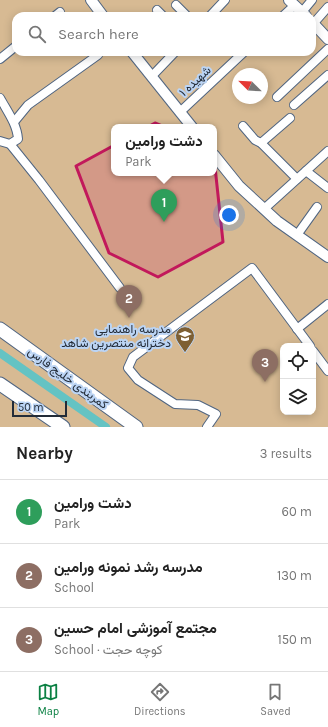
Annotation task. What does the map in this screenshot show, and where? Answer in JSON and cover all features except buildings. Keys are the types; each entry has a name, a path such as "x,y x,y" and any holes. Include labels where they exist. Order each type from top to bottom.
{"main road":[{"name":"کمربندی خلیج فارس","path":"0,329 136,427"},
{"path":"0,384 63,427"}],"street":[{"path":"91,0 100,12"},
{"path":"214,12 225,0"},
{"path":"298,8 312,0"},
{"path":"176,5 183,12"},
{"path":"316,20 328,7"},
{"path":"316,26 328,39"},
{"path":"0,59 12,49"},
{"path":"277,97 328,49"},
{"path":"14,122 28,105 97,56"},
{"path":"135,56 190,124"},
{"path":"152,76 171,56"},
{"name":"شهیده ۱","path":"180,112 240,56"},
{"path":"294,105 328,75"},
{"path":"0,98 14,122 18,133 18,139 10,144"},
{"path":"261,143 290,118"},
{"path":"243,126 255,140 261,143 297,179"},
{"path":"0,141 10,144 120,288"},
{"path":"264,209 328,150"},
{"path":"217,159 239,186 277,221 328,257"},
{"path":"306,171 328,188"},
{"path":"297,235 317,207"},
{"path":"207,427 216,414 198,405 175,404 138,380 128,368 133,357 252,268 308,343"},
{"path":"297,329 328,304"},
{"path":"316,355 328,371"}],"highlighted area":[{"path":"155,123 213,148 223,242 158,277 109,253 76,166"}],"shaded area":[{"path":"0,0 328,0 328,427 0,427"}],"waterway":[{"path":"0,353 106,427"}],"place":[{"name":"دشت ورامین","path":"164,222"},
{"name":"مدرسه رشد نمونه ورامین","path":"129,318"},
{"name":"مدرسه راهنمایی دخترانه منتصرین شاهد","path":"185,353"},
{"name":"مجتمع آموزشی امام حسین","path":"265,382"}]}
